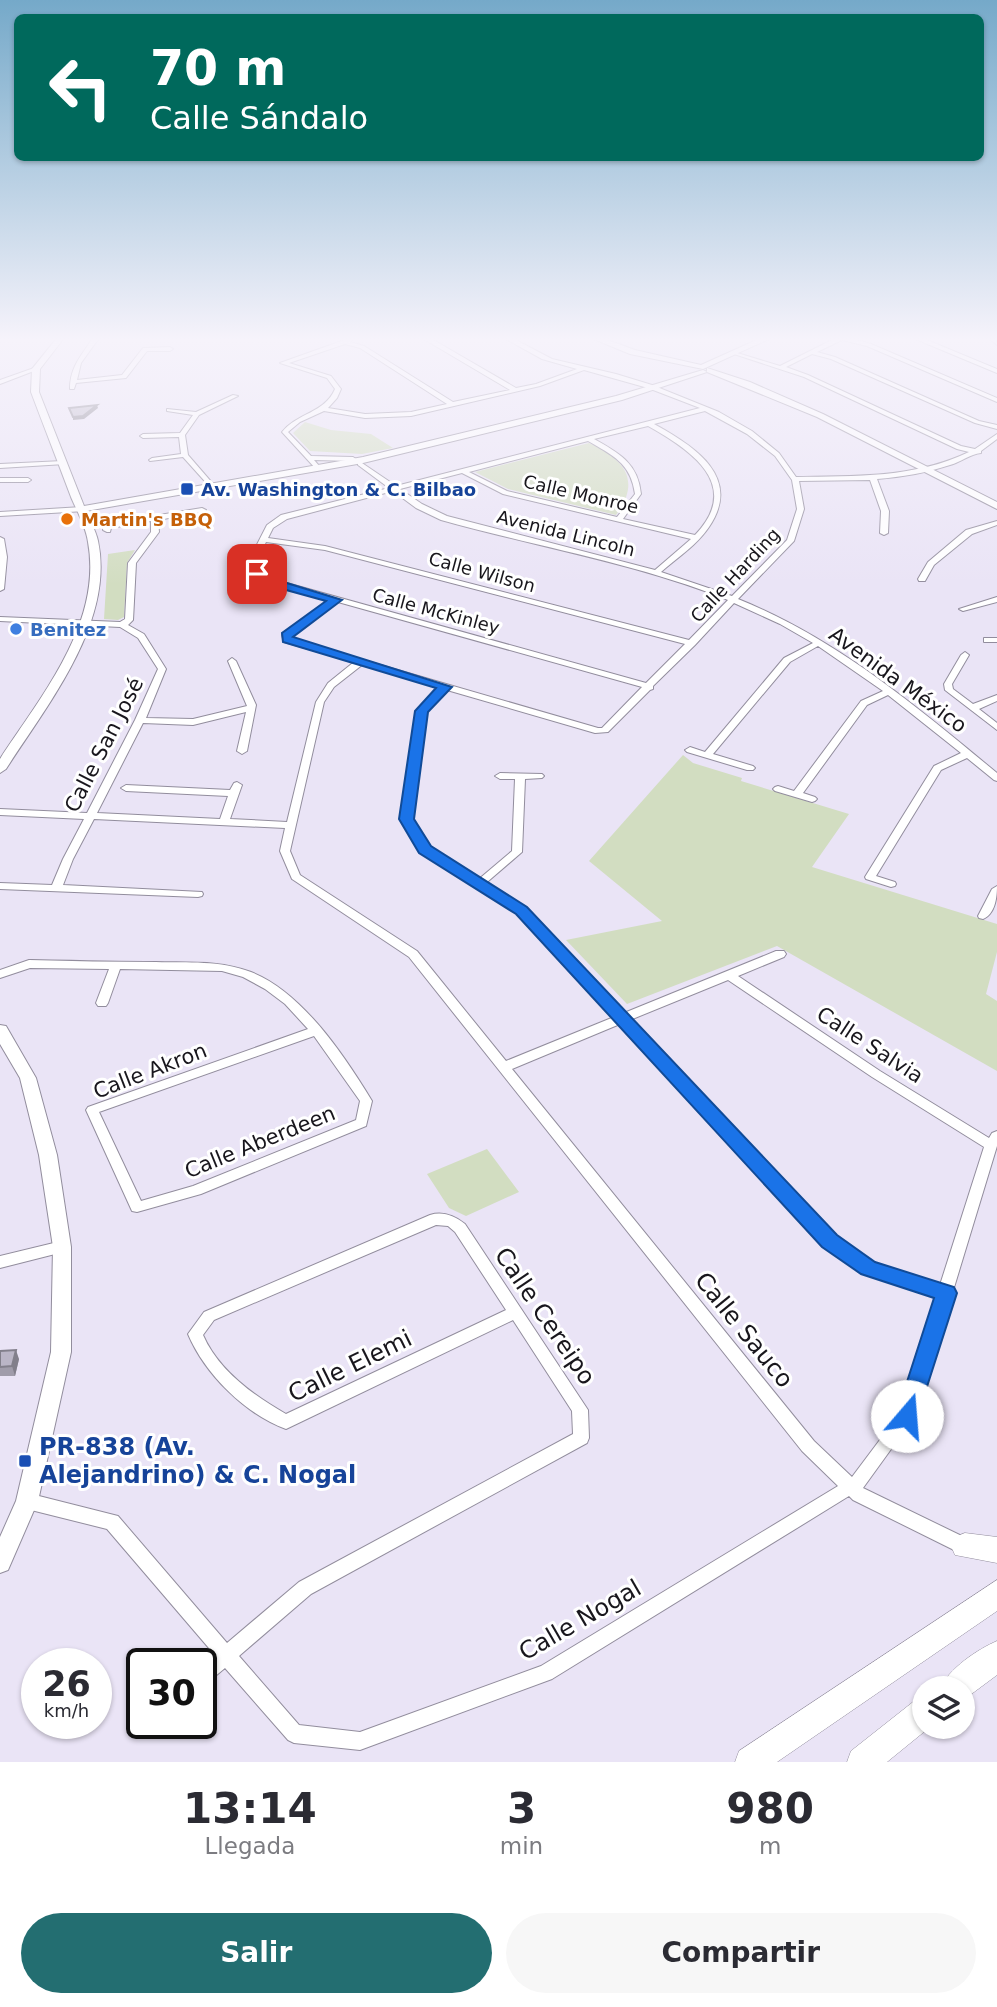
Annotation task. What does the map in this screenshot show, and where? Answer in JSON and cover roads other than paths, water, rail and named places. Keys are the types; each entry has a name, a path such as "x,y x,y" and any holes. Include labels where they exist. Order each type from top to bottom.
{"main road":[{"path":"964,1546 997,1550"},
{"path":"750,1762 997,1594"},
{"path":"972,1676 997,1656"},
{"path":"862,1762 912,1722"}],"street":[{"path":"0,769 67,660 93,603 95,551 82,509 46,420"},
{"path":"192,420 181,435 185,455 212,486"},
{"path":"301,420 289,426 285,432 318,468"},
{"path":"0,514 82,509 318,468 522,420"},
{"path":"263,539 270,527 284,517 664,420"},
{"path":"725,420 762,441 795,478 873,477 925,469 964,459 979,452 997,436"},
{"path":"825,420 997,506"},
{"path":"900,420 959,447 979,452"},
{"path":"973,420 997,427"},
{"path":"650,424 690,448 706,463 714,477 718,501 711,519 696,538 658,571"},
{"path":"143,436 181,435"},
{"path":"589,439 618,456 636,477 635,501 619,519"},
{"path":"152,460 185,455"},
{"path":"308,458 356,461"},
{"name":"Avenida Lincoln","path":"356,461 419,506 444,518 658,571 735,600"},
{"path":"0,466 63,463"},
{"name":"Calle Monroe","path":"463,471 505,492 696,538"},
{"path":"873,477 885,511 884,533"},
{"name":"Calle Harding","path":"445,687 598,731 606,730 784,550 796,532 801,496 795,478"},
{"path":"0,480 28,480"},
{"path":"107,530 107,526 202,510"},
{"path":"0,619 122,625 129,620 132,563 155,532 154,518"},
{"path":"922,579 930,564 969,532 997,523"},
{"path":"0,539 3,557 0,589"},
{"name":"Calle McKinley","path":"263,539 252,562 257,574 272,582 650,687"},
{"name":"Calle Wilson","path":"263,539 315,545 692,643"},
{"path":"963,609 997,599"},
{"path":"336,600 286,635 291,642 445,687 422,711 406,819 425,849 481,882 522,911 830,1241 868,1268 946,1293"},
{"name":"Avenida México","path":"735,600 818,643 888,692 997,778"},
{"name":"Calle San José","path":"56,889 140,720 162,669 141,636 122,625"},
{"path":"987,640 997,640"},
{"path":"707,755 787,660 818,643"},
{"path":"965,655 948,684 952,695 997,726"},
{"path":"232,661 252,708 242,751"},
{"name":"Calle Sauco","path":"360,662 331,685 320,702 285,851 296,877 413,954 807,1446 850,1488 997,1562"},
{"path":"797,794 864,703 888,692"},
{"path":"972,708 997,698"},
{"path":"140,720 193,722 252,708"},
{"path":"690,750 750,768"},
{"path":"891,884 870,877 936,768 967,754"},
{"path":"500,776 539,776"},
{"path":"481,882 517,852 520,776"},
{"path":"126,788 235,789 224,821"},
{"path":"778,789 812,799"},
{"path":"0,811 290,825"},
{"path":"0,886 198,894"},
{"path":"983,916 997,889"},
{"path":"504,1067 780,954"},
{"name":"Calle Aberdeen","path":"0,974 29,964 222,967 242,971 299,1007 366,1101 362,1123 196,1190 137,1207"},
{"path":"102,1003 116,964"},
{"name":"Calle Salvia","path":"729,975 876,1074 994,1140"},
{"path":"0,1030 28,1078 48,1155 62,1247 61,1352 27,1501 0,1562"},
{"name":"Calle Akron","path":"137,1207 92,1110 317,1030"},
{"name":"Calle Nogal","path":"27,1501 112,1522 294,1734 360,1741 546,1673 860,1481 907,1416 994,1140"},
{"name":"Calle Cereipo","path":"195,1334 209,1316 442,1218 460,1228 513,1313 580,1410 581,1438 304,1588 225,1654"},
{"path":"0,1262 62,1247"},
{"name":"Calle Elemi","path":"195,1334 200,1349 257,1407 286,1422 513,1313"},
{"path":"217,1662 225,1654"}],"place":[{"name":"Av. Washington & C. Bilbao","path":"187,489"},
{"name":"Martin's BBQ","path":"67,519"},
{"name":"Benitez","path":"16,629"},
{"name":"PR-838 (Av. Alejandrino) & C. Nogal","path":"25,1461"}]}
